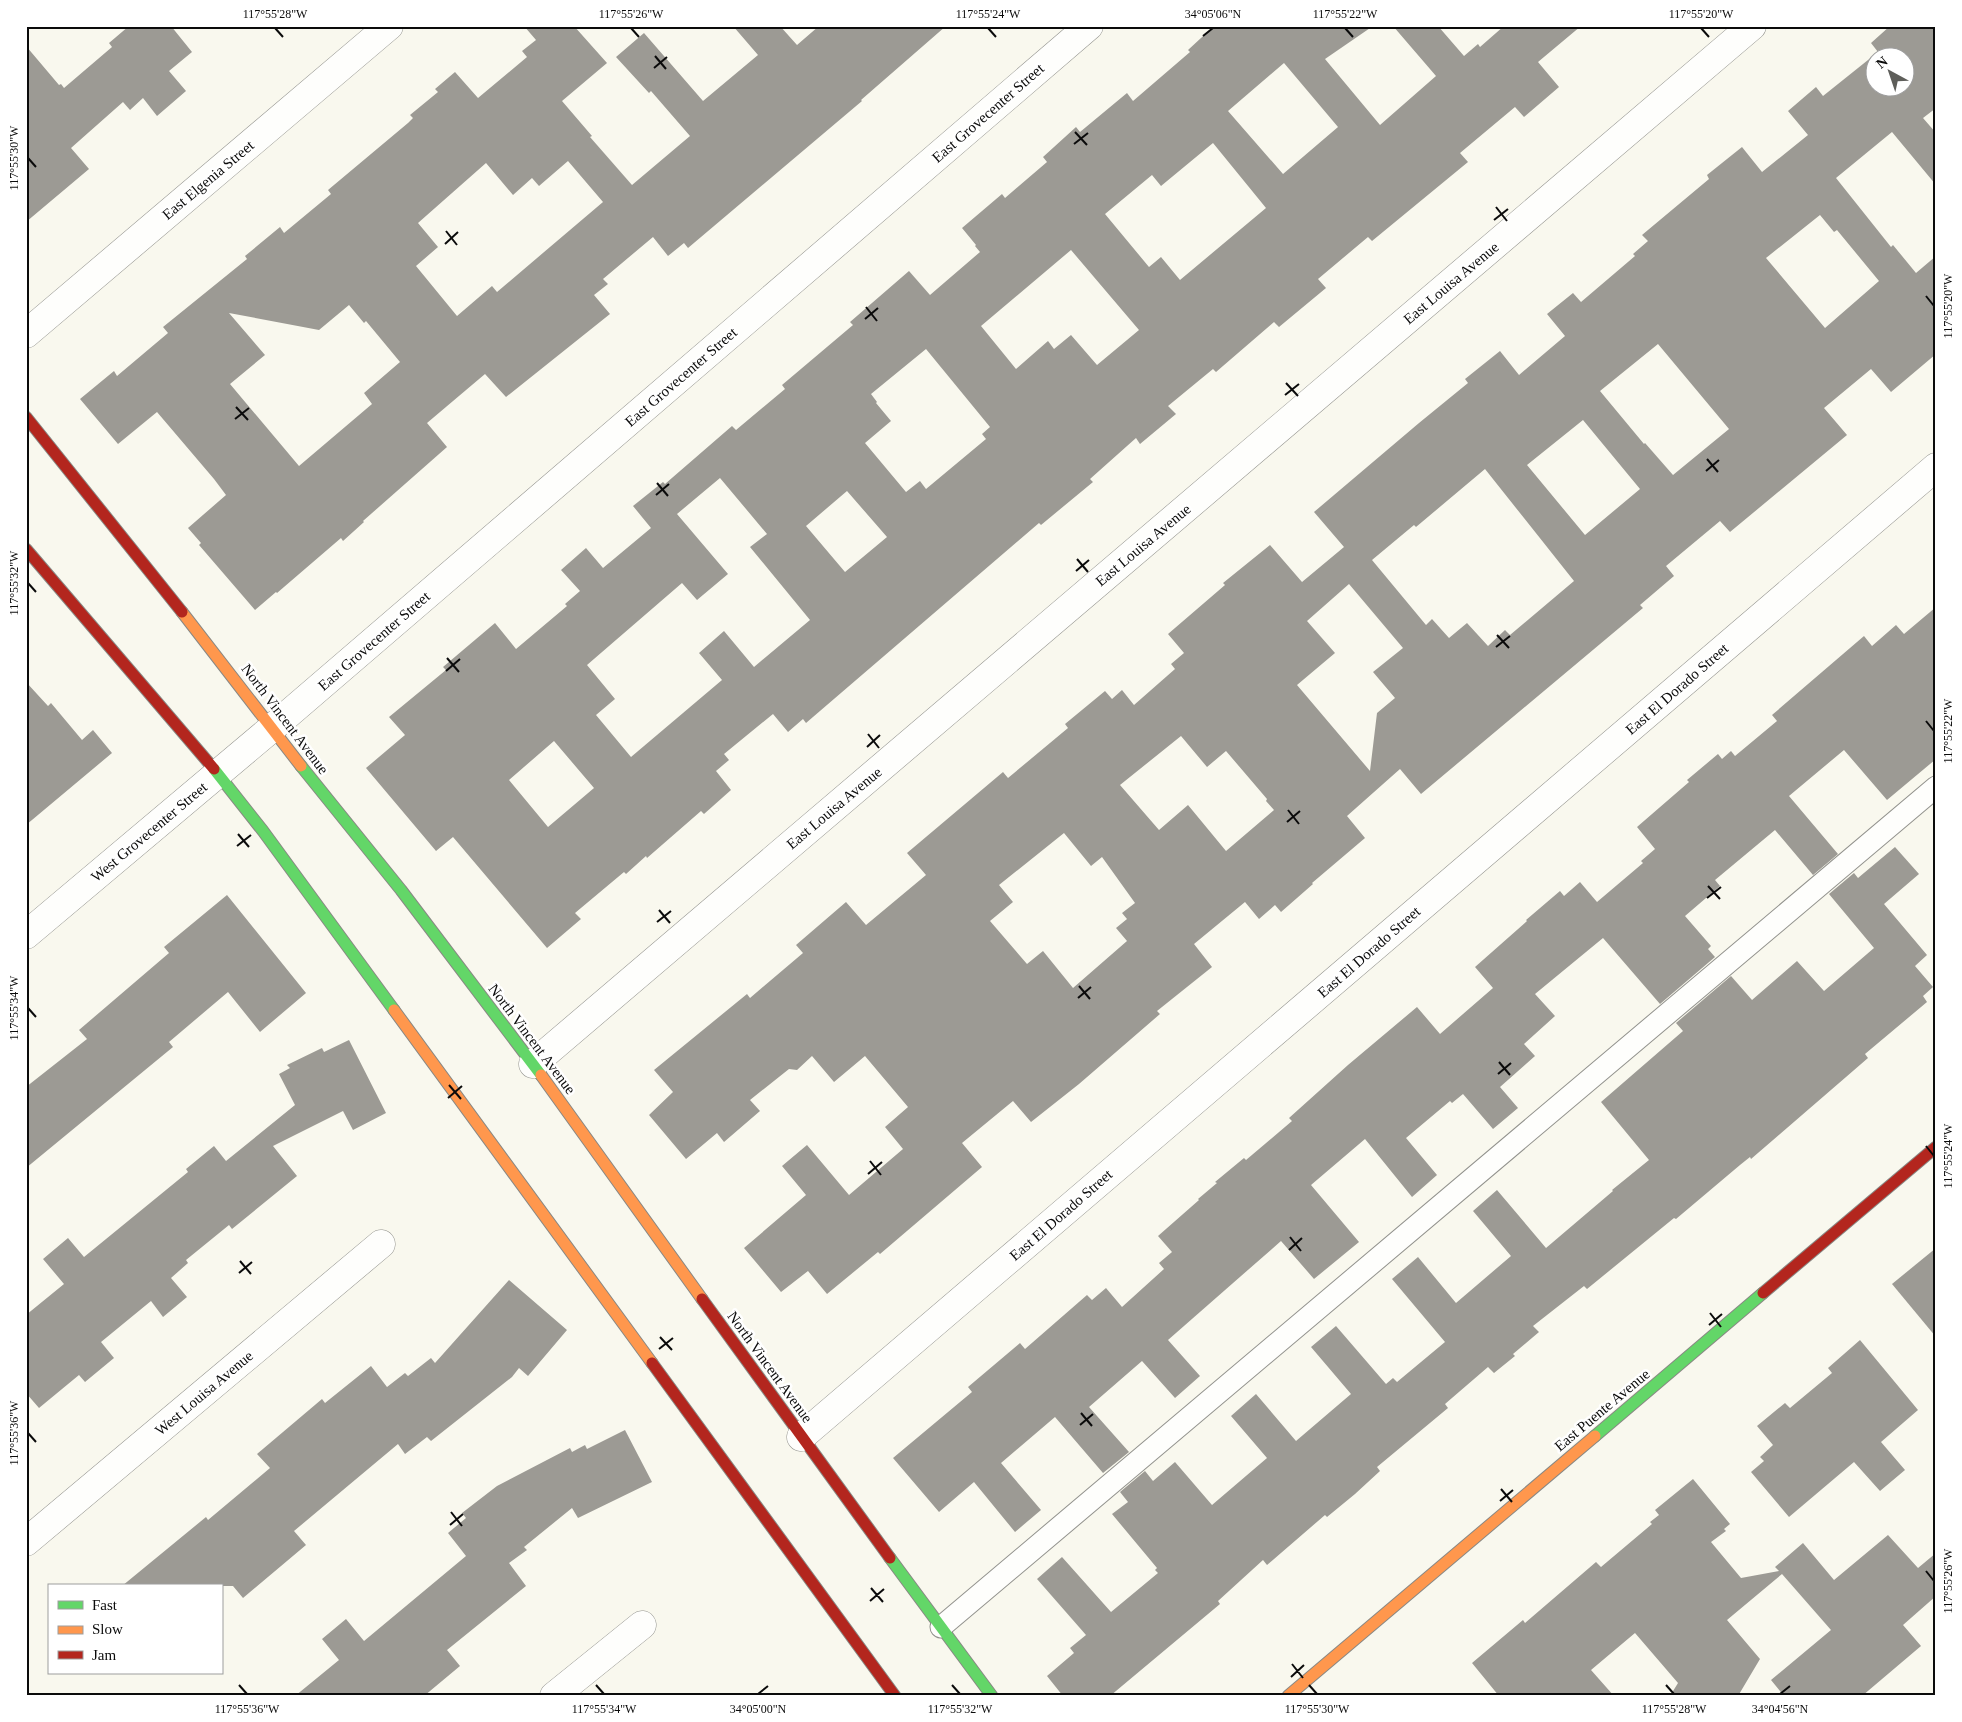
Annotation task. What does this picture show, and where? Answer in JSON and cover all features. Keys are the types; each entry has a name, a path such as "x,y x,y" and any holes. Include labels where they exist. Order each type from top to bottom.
{"main road":[{"name":"North Vincent Avenue","path":"26,417 228,668 272,728 401,890 533,1064 801,1436 992,1696"},
{"path":"26,549 218,773 406,1025 895,1696"},
{"name":"East Puente Avenue","path":"1288,1696 1936,1148"}],"street":[{"name":"East Elgenia Street","path":"26,334 389,26"},
{"name":"East Grovecenter Street","path":"272,728 1090,26"},
{"name":"East Louisa Avenue","path":"533,1064 1752,26"},
{"name":"East El Dorado Street","path":"801,1436 1936,468"},
{"name":"West Grovecenter Street","path":"26,935 272,728"},
{"name":"West Louisa Avenue","path":"26,1542 382,1244"},
{"path":"554,1696 642,1626"}],"lane":[{"path":"941,1627 1936,787"}],"building":[{"path":"129,26 171,26 192,52 169,71 186,91 157,116 143,98 130,110 123,102 71,148 89,169 26,222 26,46 59,85 61,84 64,88 112,47 109,43"},
{"path":"524,26 574,26 607,63 562,101 592,136 590,137 632,185 690,136 651,91 649,93 616,57 644,33 703,101 758,55 733,26 780,26 797,45 819,26 946,26 862,101 688,248 684,243 668,256 653,237 603,279 608,284 594,295 610,314 506,397 485,374 427,423 447,447 343,541 341,538 255,610 199,545 201,543 188,528 226,495 214,479 157,412 118,444 80,399 114,371 117,376 168,333 163,327 247,259 245,256 280,227 284,233 331,194 328,190 408,123 413,118 410,115 438,92 435,89 455,72 478,98 527,57 522,51 536,40","holes":["568,161 603,202 497,292 492,286 457,316 416,266 438,247 418,223 486,163 513,195 532,178 539,186","349,305 364,323 366,321 400,362 364,393 372,404 299,466 230,384 265,355 229,313 319,330"]},
{"path":"1214,26 1373,26 1325,59 1380,125 1436,76 1393,26 1438,26 1464,56 1478,44 1480,47 1504,26 1581,26 1538,62 1559,87 1524,117 1515,107 1460,153 1468,162 1372,241 1368,237 1318,279 1326,288 1279,327 1274,322 1216,372 1213,369 1168,406 1176,414 1140,444 1136,438 1090,479 1093,482 1041,525 1039,523 806,723 803,719 788,732 773,714 724,754 729,760 716,771 731,790 704,814 701,811 647,858 646,856 626,874 624,872 575,913 581,919 547,948 453,837 436,851 366,768 405,735 389,717 446,670 443,667 495,623 516,649 567,606 565,604 580,591 561,570 586,548 603,568 651,528 633,506 663,482 665,484 732,426 736,430 785,389 782,385 853,325 850,322 909,271 930,295 980,252 962,228 1002,194 1005,198 1047,162 1043,157 1076,127 1080,132 1127,93 1133,101 1190,52 1188,50","holes":["1284,63 1338,127 1283,174 1228,111","1213,143 1266,208 1180,280 1161,257 1149,267 1105,214 1152,175 1161,186","1071,250 1139,330 1097,365 1071,335 1054,349 1048,341 1016,369 981,326","926,349 990,427 982,434 986,439 926,489 920,481 906,492 865,443 891,421 871,394","720,478 767,534 750,547 810,620 754,667 724,631 699,653 722,680 631,757 596,715 615,699 587,665 682,583 697,600 728,574 677,514","847,491 887,537 845,572 806,526","554,741 594,788 548,827 509,780"]},
{"path":"1890,26 1936,26 1936,108 1923,118 1936,133 1936,185 1892,132 1836,178 1891,247 1893,245 1916,273 1936,256 1936,354 1891,392 1871,369 1824,408 1847,435 1730,532 1720,521 1666,566 1674,576 1640,605 1643,608 1421,794 1400,769 1347,816 1365,838 1281,912 1275,905 1259,919 1245,902 1194,944 1212,967 1157,1011 1160,1014 1079,1084 1031,1122 1013,1101 962,1143 982,1167 880,1254 878,1252 827,1294 808,1271 781,1292 744,1248 806,1195 782,1166 807,1145 849,1195 903,1149 885,1127 908,1107 865,1056 834,1082 812,1056 797,1070 789,1069 750,1100 760,1111 724,1142 717,1133 686,1159 649,1115 673,1092 654,1070 747,994 750,998 803,953 796,945 846,902 866,925 926,875 907,853 1003,772 1008,778 1068,728 1065,724 1105,691 1112,699 1122,690 1134,705 1175,669 1171,664 1184,653 1168,634 1225,585 1223,583 1270,545 1302,582 1344,547 1314,512 1468,383 1465,379 1500,351 1519,375 1565,336 1547,314 1573,293 1581,302 1635,256 1633,254 1648,241 1642,235 1709,179 1707,175 1742,147 1762,172 1808,135 1788,111 1816,87 1823,96 1864,63 1864,98 1914,98 1914,48 1875,48 1871,43","holes":["1820,215 1834,232 1837,230 1879,281 1825,328 1766,258","1658,344 1729,429 1673,475 1644,444 1600,391","1583,420 1640,489 1585,535 1527,465","1485,469 1574,581 1510,635 1505,630 1488,646 1467,623 1449,638 1432,619 1426,625 1372,560 1414,525 1416,527","1349,584 1403,648 1373,672 1395,698 1377,713 1370,771 1297,685 1335,653 1307,621","1181,736 1207,767 1226,751 1267,799 1266,801 1274,810 1226,851 1188,805 1159,830 1120,785","1064,833 1091,866 1102,857 1135,903 1122,913 1127,919 1116,928 1127,941 1073,988 1043,951 1027,964 990,921 1013,902 999,885"]},
{"path":"1936,607 1936,759 1887,800 1844,750 1789,796 1838,854 1813,875 1775,830 1715,880 1720,886 1685,916 1711,946 1708,949 1715,957 1660,1004 1603,938 1535,994 1555,1016 1524,1044 1535,1056 1500,1087 1518,1108 1493,1129 1463,1094 1452,1103 1450,1101 1406,1138 1437,1175 1412,1197 1365,1139 1311,1185 1359,1242 1314,1279 1281,1241 1168,1340 1200,1376 1175,1398 1142,1361 1089,1407 1129,1452 1103,1473 1055,1417 1001,1463 1041,1510 1015,1532 974,1482 939,1512 893,1458 972,1392 968,1387 1020,1343 1025,1349 1087,1295 1092,1300 1106,1288 1122,1307 1164,1269 1159,1263 1172,1252 1158,1236 1217,1183 1215,1182 1244,1158 1246,1160 1292,1121 1289,1118 1348,1065 1417,1007 1440,1034 1493,988 1475,967 1560,891 1564,896 1580,882 1597,902 1643,863 1641,861 1655,849 1637,827 1689,782 1687,780 1718,754 1722,759 1731,751 1735,756 1777,721 1772,715 1864,636 1872,646 1896,625 1904,634"},
{"path":"26,682 48,706 51,703 82,740 93,730 112,753 26,825"},
{"path":"1895,847 1919,874 1884,904 1927,955 1915,966 1933,987 1923,996 1927,1002 1865,1054 1868,1058 1751,1159 1750,1157 1676,1219 1674,1218 1587,1289 1584,1286 1533,1326 1539,1332 1513,1354 1515,1356 1494,1373 1488,1367 1445,1404 1448,1408 1377,1467 1380,1471 1355,1494 1327,1517 1325,1515 1267,1565 1263,1560 1218,1601 1220,1604 1110,1696 1063,1696 1047,1676 1074,1653 1070,1648 1086,1635 1037,1579 1062,1557 1111,1612 1158,1573 1155,1570 1157,1568 1112,1514 1128,1502 1120,1492 1145,1471 1153,1481 1175,1462 1212,1505 1267,1458 1231,1416 1256,1394 1296,1441 1351,1394 1311,1347 1336,1326 1386,1384 1393,1378 1397,1382 1445,1342 1392,1279 1418,1257 1456,1303 1511,1256 1473,1211 1497,1190 1546,1248 1613,1191 1649,1160 1601,1102 1683,1031 1676,1023 1731,976 1752,1000 1797,961 1824,991 1874,948 1829,894 1854,873 1858,878"},
{"path":"227,895 306,993 260,1032 228,992 169,1042 173,1047 26,1168 26,1087 87,1039 79,1030 169,953 164,947"},
{"path":"349,1040 386,1113 353,1130 343,1111 273,1146 297,1176 232,1229 229,1225 186,1260 188,1263 171,1278 187,1297 163,1317 151,1301 101,1342 114,1358 85,1382 79,1375 39,1408 26,1393 26,1315 64,1284 43,1259 68,1238 84,1257 188,1172 186,1169 214,1146 226,1161 295,1105 279,1074 290,1068 287,1065 322,1048 324,1052"},
{"path":"1936,1248 1936,1337 1892,1284"},
{"path":"509,1280 567,1330 528,1376 519,1368 512,1377 431,1441 427,1437 405,1454 398,1444 294,1531 306,1545 243,1598 233,1586 222,1586 222,1584 124,1584 206,1517 208,1520 270,1468 257,1454 322,1399 325,1403 371,1366 387,1387 405,1373 408,1376 431,1358 435,1363"},
{"path":"1860,1340 1918,1410 1881,1442 1905,1470 1880,1491 1854,1462 1789,1517 1751,1472 1764,1461 1760,1457 1773,1445 1757,1426 1785,1403 1790,1408 1832,1373 1828,1368"},
{"path":"625,1430 652,1482 578,1518 572,1508 524,1547 527,1550 509,1563 526,1586 447,1650 460,1666 424,1696 295,1696 339,1660 322,1639 346,1619 364,1641 466,1556 448,1533 466,1518 462,1513 497,1486 570,1448 572,1452 585,1445 587,1449"},
{"path":"1693,1479 1730,1524 1724,1529 1726,1531 1711,1542 1741,1578 1779,1571 1775,1567 1803,1543 1834,1580 1888,1535 1918,1568 1936,1553 1936,1596 1903,1625 1921,1646 1862,1696 1784,1696 1771,1680 1831,1630 1782,1574 1727,1620 1760,1659 1738,1696 1670,1696 1678,1683 1635,1633 1591,1670 1614,1696 1499,1696 1472,1663 1523,1620 1525,1623 1596,1562 1601,1567 1652,1524 1650,1522 1659,1515 1655,1510"}],"traffic: fast":[{"path":"301,766 401,890 541,1075"},
{"path":"214,769 263,831 394,1010"},
{"path":"1595,1436 1763,1293"},
{"path":"890,1558 992,1696"}],"traffic: slow":[{"path":"182,612 301,766"},
{"path":"394,1010 652,1363"},
{"path":"541,1075 702,1299"},
{"path":"1288,1696 1595,1436"}],"traffic: jam":[{"path":"26,417 182,612"},
{"path":"26,549 214,769"},
{"path":"1763,1293 1936,1147"},
{"path":"702,1299 890,1558"},
{"path":"652,1363 895,1696"}]}
